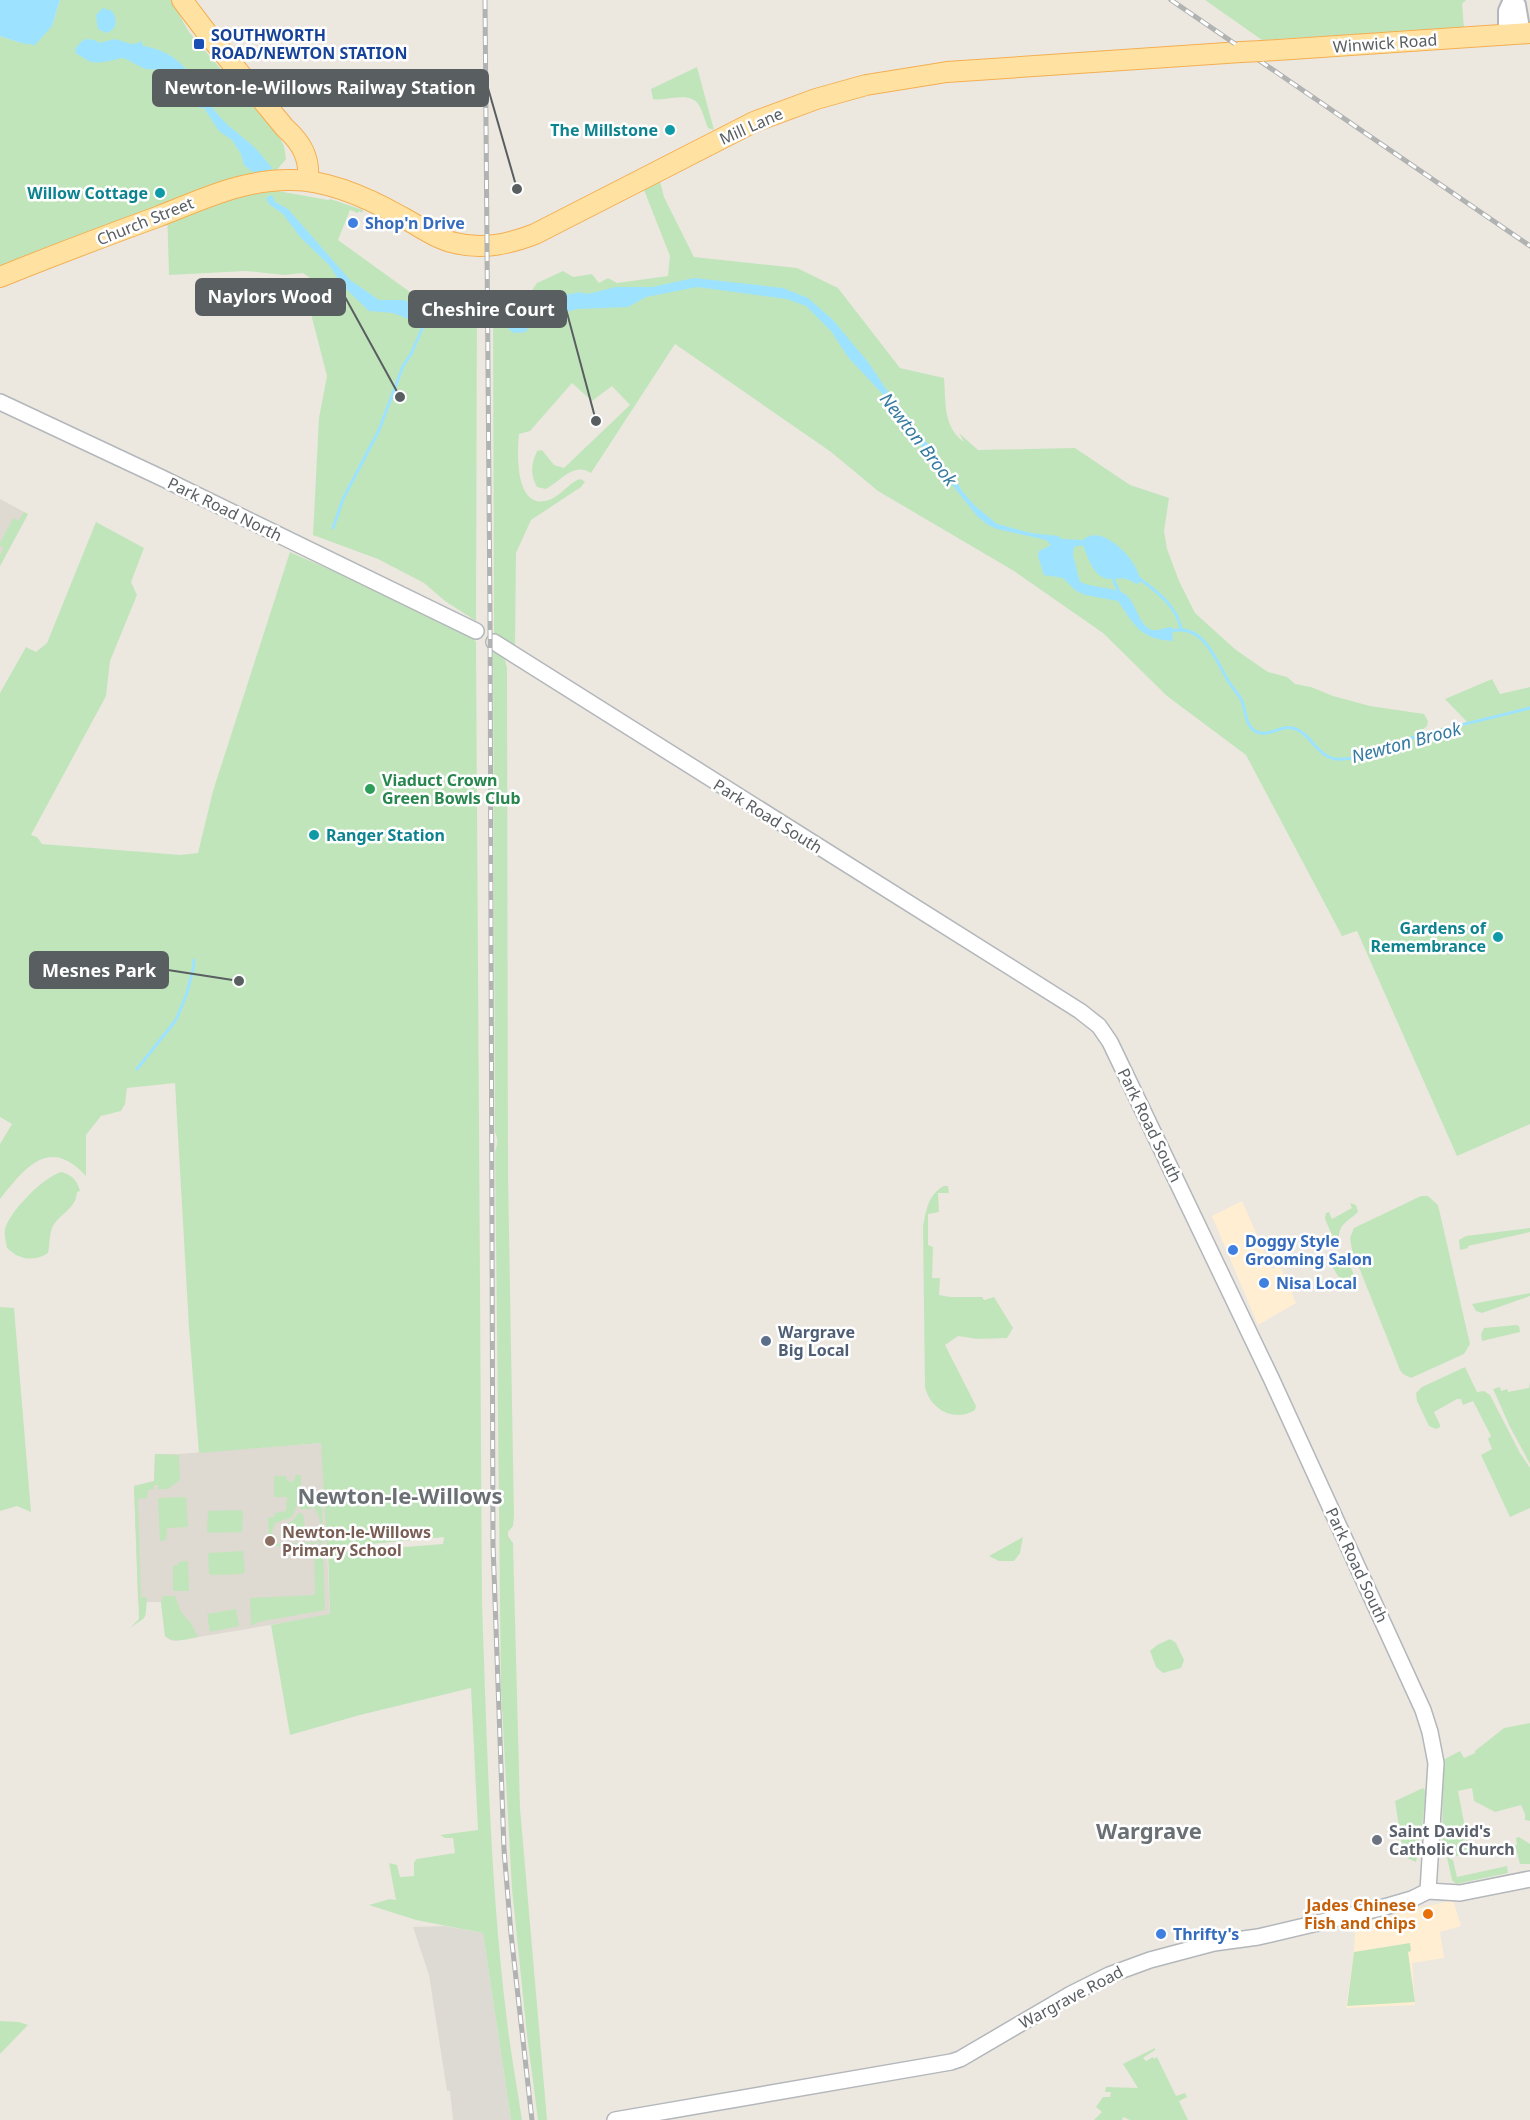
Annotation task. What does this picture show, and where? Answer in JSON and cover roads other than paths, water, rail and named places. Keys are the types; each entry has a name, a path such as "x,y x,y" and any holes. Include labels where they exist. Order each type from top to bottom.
{"main road":[{"path":"183,0 210,37 285,128 299,140 308,166 300,180"},
{"path":"1512,1 1517,5 1520,34"},
{"name":"Winwick Road","path":"1241,52 1520,34"},
{"name":"Mill Lane","path":"300,180 366,199 448,241 467,245 500,245 535,234 754,122 816,99 866,85 947,72 1241,52"},
{"name":"Church Street","path":"0,277 210,195 251,183 300,180"}],"street":[{"name":"Park Road North","path":"0,402 449,616 476,631"},
{"name":"Park Road South","path":"494,642 1080,1011 1099,1026 1110,1042 1220,1269 1423,1710 1436,1763 1428,1891"},
{"name":"Wargrave Road","path":"615,2120 951,2062 960,2059 1071,1994 1126,1968 1187,1950 1258,1937 1381,1908 1412,1899 1428,1891 1460,1893 1530,1879"}],"water":[{"path":"0,0 60,0 52,26 35,45 0,36"},
{"path":"103,8 112,11 116,21 112,30 106,33 98,29 96,15"},
{"path":"85,39 99,43 115,39 131,44 139,43 141,40 143,46 159,50 172,57 190,75 213,109 255,148 273,169 254,173 244,165 241,154 232,140 219,131 204,108 199,108 178,82 156,69 143,68 123,58 101,62 89,61 76,54 75,49"},
{"path":"272,195 275,202 288,209 350,280 379,300 404,300 423,311 446,315 457,314 468,308 492,308 493,305 519,314 544,299 580,292 586,294 616,287 652,287 694,278 783,288 808,298 833,320 868,362 974,505 997,524 1031,533 1058,536 1062,539 1083,540 1091,536 1100,536 1110,540 1128,556 1135,566 1140,583 1136,584 1125,579 1107,579 1101,576 1093,568 1083,545 1074,547 1073,555 1080,582 1125,594 1148,628 1155,630 1172,627 1173,641 1153,637 1140,630 1118,601 1085,595 1075,590 1063,578 1044,575 1038,556 1039,551 1051,545 1046,540 997,529 977,516 892,410 888,400 848,357 831,331 806,306 787,299 697,287 646,297 628,307 577,309 531,322 526,332 514,333 494,318 475,316 463,326 448,321 416,322 393,313 369,311 343,286 329,265 300,237 283,214 269,204 266,198"}],"waterway":[{"path":"333,528 343,499 379,430 403,366 426,320"},
{"path":"1114,576 1120,594"},
{"path":"1139,578 1170,606 1181,628"},
{"name":"Newton Brook","path":"1170,631 1191,632 1207,644 1230,684 1241,698 1248,723 1253,730 1266,733 1293,728 1304,735 1323,754 1336,759 1355,757 1415,737 1530,708"},
{"path":"137,1069 176,1020 187,993 194,960"}],"railway":[{"path":"485,0 490,615 493,1545 504,1850 532,2120"},
{"path":"1171,0 1530,246"}],"place":[{"name":"SOUTHWORTH ROAD/NEWTON STATION","path":"199,44"},
{"name":"The Millstone","path":"670,130"},
{"name":"Newton-le-Willows Railway Station","path":"517,189"},
{"name":"Willow Cottage","path":"160,193"},
{"name":"Shop'n Drive","path":"353,223"},
{"name":"Naylors Wood","path":"400,397"},
{"name":"Cheshire Court","path":"596,421"},
{"name":"Viaduct Crown Green Bowls Club","path":"370,789"},
{"name":"Ranger Station","path":"314,835"},
{"name":"Gardens of Remembrance","path":"1498,937"},
{"name":"Mesnes Park","path":"239,981"},
{"name":"Doggy Style Grooming Salon","path":"1233,1250"},
{"name":"Nisa Local","path":"1264,1283"},
{"name":"Wargrave Big Local","path":"766,1341"},
{"name":"Newton-le-Willows Primary School","path":"270,1541"},
{"name":"Saint David's Catholic Church","path":"1377,1840"},
{"name":"Jades Chinese Fish and chips","path":"1428,1914"},
{"name":"Thrifty's","path":"1161,1934"}],"district":[{"name":"Newton-le-Willows","path":"400,1495"},
{"name":"Wargrave","path":"1149,1830"}]}
